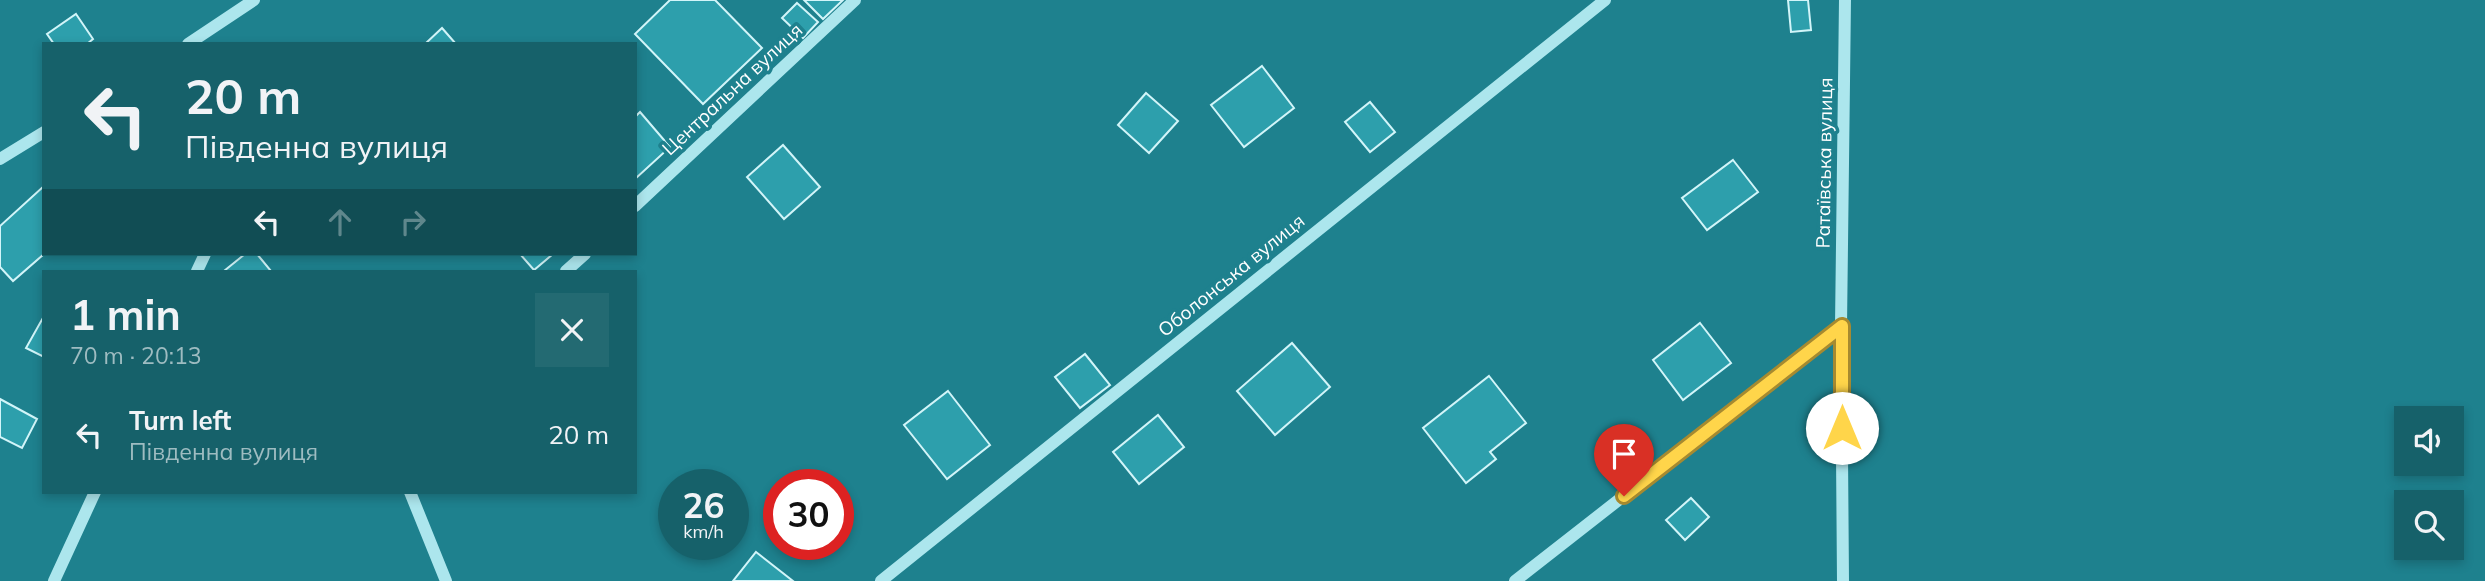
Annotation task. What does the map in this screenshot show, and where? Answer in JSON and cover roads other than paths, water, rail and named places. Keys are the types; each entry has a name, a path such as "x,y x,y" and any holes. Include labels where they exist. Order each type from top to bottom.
{"street":[{"path":"191,42 254,0"},
{"name":"Центральна вулиця","path":"637,204 855,0"},
{"name":"Оболонська вулиця","path":"881,581 1605,0"},
{"name":"Ратаївська вулиця","path":"1843,581 1845,0"},
{"path":"0,159 42,133"},
{"path":"567,270 583,256"},
{"path":"1516,581 1842,326"},
{"path":"54,581 94,494"},
{"path":"411,494 446,581"}]}
